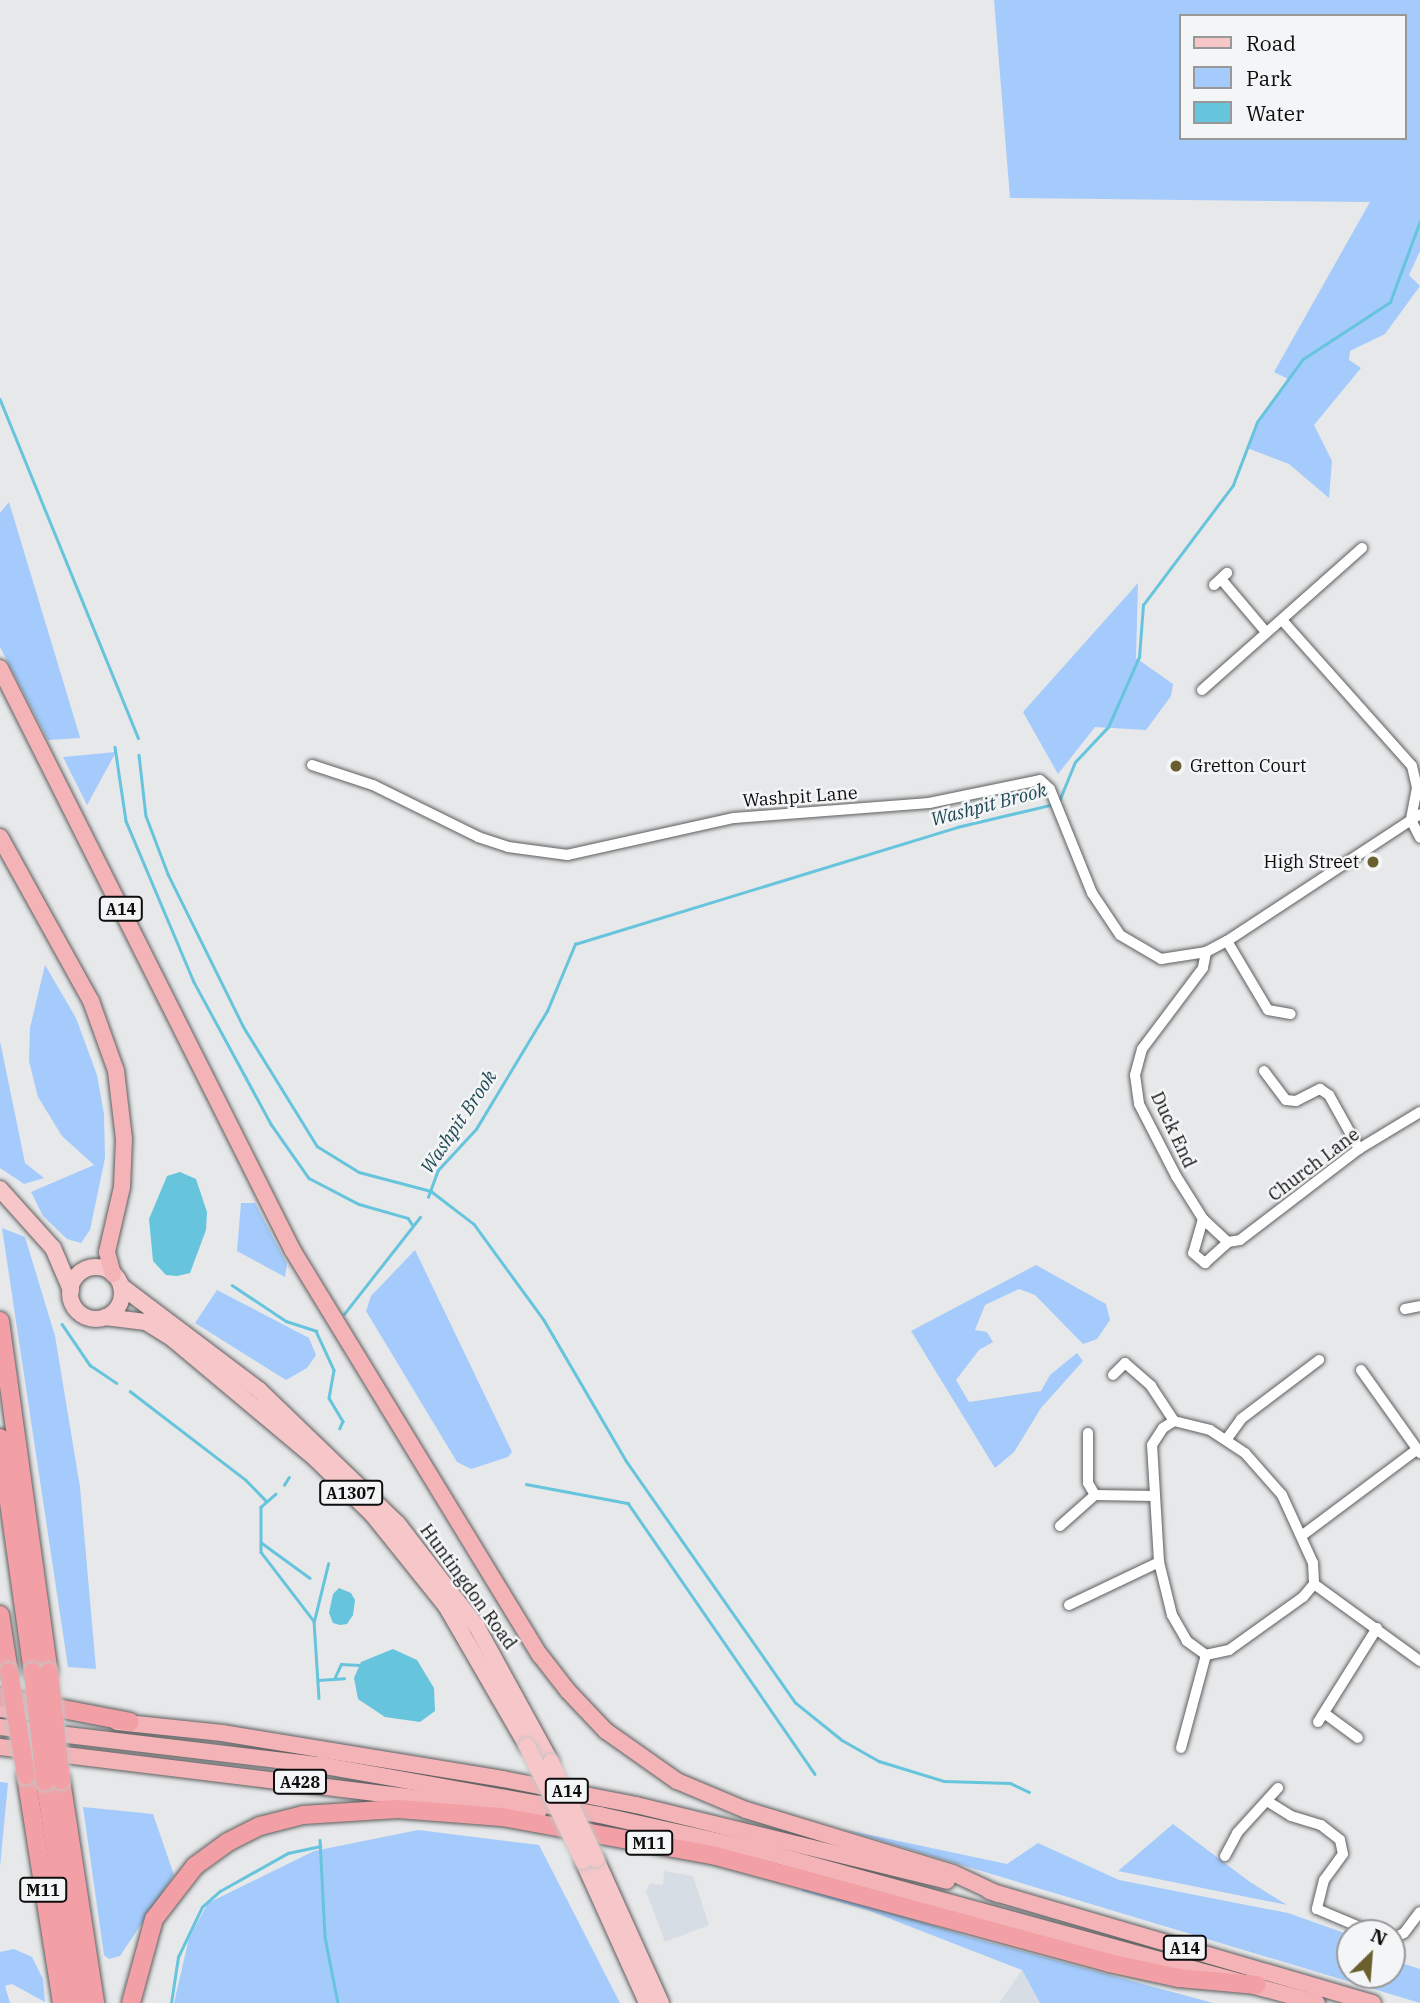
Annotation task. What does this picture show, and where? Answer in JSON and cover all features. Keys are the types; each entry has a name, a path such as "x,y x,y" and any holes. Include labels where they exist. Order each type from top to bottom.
{"highway":[{"name":"A14","path":"0,668 293,1251 540,1655 568,1691 606,1731 677,1781 746,1810 954,1873 998,1894"},
{"path":"0,837 91,1001 116,1071 124,1139 122,1187 107,1252 117,1280"},
{"name":"M11","path":"0,1321 79,2003"},
{"name":"M11","path":"0,1438 41,1672"},
{"name":"M11","path":"0,1615 62,2003"},
{"path":"0,1698 130,1722"},
{"path":"0,1709 130,1722"},
{"name":"A14","path":"130,1722 503,1779 636,1805 998,1894 1373,2003"},
{"name":"A14","path":"0,1727 178,1745 320,1765 600,1815 765,1852 1317,2003"},
{"path":"0,1741 145,1748 178,1745"},
{"name":"A428","path":"0,1747 569,1817 600,1815"},
{"name":"M11","path":"53,1780 95,2003"},
{"name":"M11","path":"131,2003 154,1919 195,1866 260,1826 303,1815 386,1809 502,1817 716,1856 1108,1962 1179,1978 1257,1985"}],"main road":[{"path":"0,1189 53,1248 88,1269"},
{"path":"53,1248 80,1313 105,1317 120,1304 117,1280 101,1268 88,1269 76,1277 71,1290"},
{"name":"Huntingdon Road","path":"117,1280 260,1390 398,1524 477,1627 551,1762 647,2003"},
{"name":"Huntingdon Road","path":"105,1317 146,1322 173,1339 261,1410 373,1515 446,1606 589,1860 661,2003"}],"street":[{"path":"1202,690 1362,548"},
{"path":"1221,579 1266,632"},
{"path":"1282,620 1416,767 1416,817 1420,838"},
{"name":"Washpit Lane","path":"312,765 373,785 478,837 508,847 567,855 734,818 929,803 1032,780 1047,784 1093,893 1120,935 1161,959 1206,952"},
{"path":"1206,952 1227,941 1416,817"},
{"path":"1227,941 1268,1010 1291,1014"},
{"name":"Duck End","path":"1206,952 1203,968 1142,1049 1135,1075 1139,1104 1203,1219 1228,1242"},
{"path":"1264,1071 1286,1100 1297,1101 1320,1089 1329,1095 1359,1150"},
{"name":"Church Lane","path":"1203,1219 1193,1253 1205,1263 1228,1242 1240,1240 1359,1150 1420,1112"},
{"path":"1405,1309 1420,1306"},
{"path":"1226,1440 1241,1419 1319,1360"},
{"path":"1113,1375 1125,1363 1133,1368 1164,1401 1174,1421"},
{"path":"1304,1534 1417,1452 1361,1370"},
{"path":"1314,1584 1254,1635 1229,1650 1206,1655 1187,1642 1172,1615 1159,1562 1152,1446 1163,1428 1174,1421 1193,1422 1226,1440 1274,1485 1304,1534 1314,1584 1420,1661"},
{"path":"1088,1433 1088,1483 1095,1495"},
{"path":"1060,1526 1095,1495 1154,1496"},
{"path":"1069,1605 1159,1562"},
{"path":"1358,1738 1321,1717 1377,1628"},
{"path":"1181,1748 1206,1655"},
{"path":"1225,1856 1237,1833 1278,1788"},
{"path":"1267,1801 1321,1825 1340,1840 1343,1854 1324,1880 1317,1909 1341,1919"},
{"path":"1406,1930 1420,1912"}],"shaded area":[{"path":"664,1871 693,1876 709,1925 665,1942 646,1891 650,1883 663,1885"},
{"path":"1022,1970 1040,2003 999,2003"}],"green space":[{"path":"994,0 1420,0 1420,251 1409,275 1420,286 1385,334 1350,351 1349,360 1361,368 1314,425 1332,461 1329,498 1289,464 1247,448 1257,422 1288,379 1274,372 1370,202 1010,198"},
{"path":"9,502 80,738 48,740 0,647 0,513"},
{"path":"1138,583 1136,658 1173,684 1171,696 1146,730 1095,727 1058,774 1023,712"},
{"path":"116,752 87,805 63,757"},
{"path":"45,965 76,1018 97,1075 104,1114 105,1158 90,1230 81,1243 67,1239 43,1216 31,1192 94,1165 62,1136 38,1097 29,1061 30,1028"},
{"path":"0,1041 25,1163 44,1178 24,1184 0,1168"},
{"path":"241,1203 255,1203 287,1264 285,1277 237,1251"},
{"path":"2,1228 25,1237 55,1336 80,1487 96,1669 68,1667"},
{"path":"415,1250 512,1452 508,1457 471,1469 457,1462 366,1311 371,1296"},
{"path":"1036,1265 1106,1304 1110,1320 1097,1339 1083,1344 1035,1295 1019,1289 985,1305 975,1330 987,1332 993,1342 979,1350 956,1380 969,1402 1041,1391 1050,1375 1077,1353 1083,1361 1041,1408 1014,1452 995,1468 911,1331"},
{"path":"217,1290 309,1338 316,1355 307,1368 286,1380 195,1323"},
{"path":"0,1782 8,1783 0,1867"},
{"path":"83,1807 153,1814 174,1875 120,1956 109,1959 104,1955"},
{"path":"1173,1824 1250,1882 1287,1905 1118,1871"},
{"path":"842,1829 1007,1864 1038,1843 1119,1880 1288,1913 1336,1930 1336,1978"},
{"path":"418,1830 539,1845 620,2003 174,2003 189,1938 208,1903 314,1851"},
{"path":"804,1885 966,1936 1213,2003 1040,2003 1022,1970 870,1911 802,1891"},
{"path":"14,1949 32,1957 43,1979 45,2002 12,1984 5,1986 10,2003 0,2003 0,1952"},
{"path":"1406,1965 1420,1969 1420,2003 1373,1989 1406,1989"}],"water":[{"path":"180,1172 196,1179 207,1212 206,1230 190,1273 177,1276 166,1275 153,1261 149,1219 167,1176"},
{"path":"339,1588 351,1593 355,1600 353,1615 347,1624 340,1625 333,1623 329,1613 333,1594"},
{"path":"393,1649 417,1660 434,1688 435,1711 420,1722 385,1717 358,1699 354,1678 361,1662"}],"waterway":[{"name":"Washpit Brook","path":"1059,801 1075,762 1108,727 1139,657 1143,605 1233,485 1257,422 1303,359 1390,302 1420,221"},
{"path":"0,399 138,738"},
{"path":"115,747 126,821 194,982 271,1124 309,1178 359,1204 408,1218 412,1224"},
{"path":"139,755 146,816 168,874 243,1026 317,1146 359,1172 431,1191 474,1224 544,1320 627,1462 796,1703 842,1740 879,1761 944,1781 1010,1783 1029,1792"},
{"name":"Washpit Brook","path":"428,1197 438,1170 476,1129 547,1011 575,944 957,827 1054,804"},
{"name":"Washpit Brook","path":"344,1314 420,1217"},
{"name":"Washpit Brook","path":"232,1285 286,1321 316,1331 334,1370 329,1398 343,1421 340,1428"},
{"path":"62,1324 90,1365 117,1383"},
{"path":"130,1391 246,1480 266,1501"},
{"name":"Washpit Brook","path":"284,1485 289,1477"},
{"path":"526,1484 628,1503 815,1774"},
{"name":"Washpit Brook","path":"276,1494 261,1507 261,1552 314,1621 319,1698"},
{"path":"262,1543 310,1578"},
{"path":"314,1621 328,1564"},
{"path":"335,1677 341,1664 360,1665"},
{"path":"318,1680 344,1678"},
{"name":"Washpit Brook","path":"320,1840 325,1937 338,2003"},
{"path":"171,2003 178,1957 202,1907 220,1891 288,1853 320,1846"}],"place":[{"name":"Gretton Court","path":"1176,766"},
{"name":"High Street","path":"1373,862"}]}
